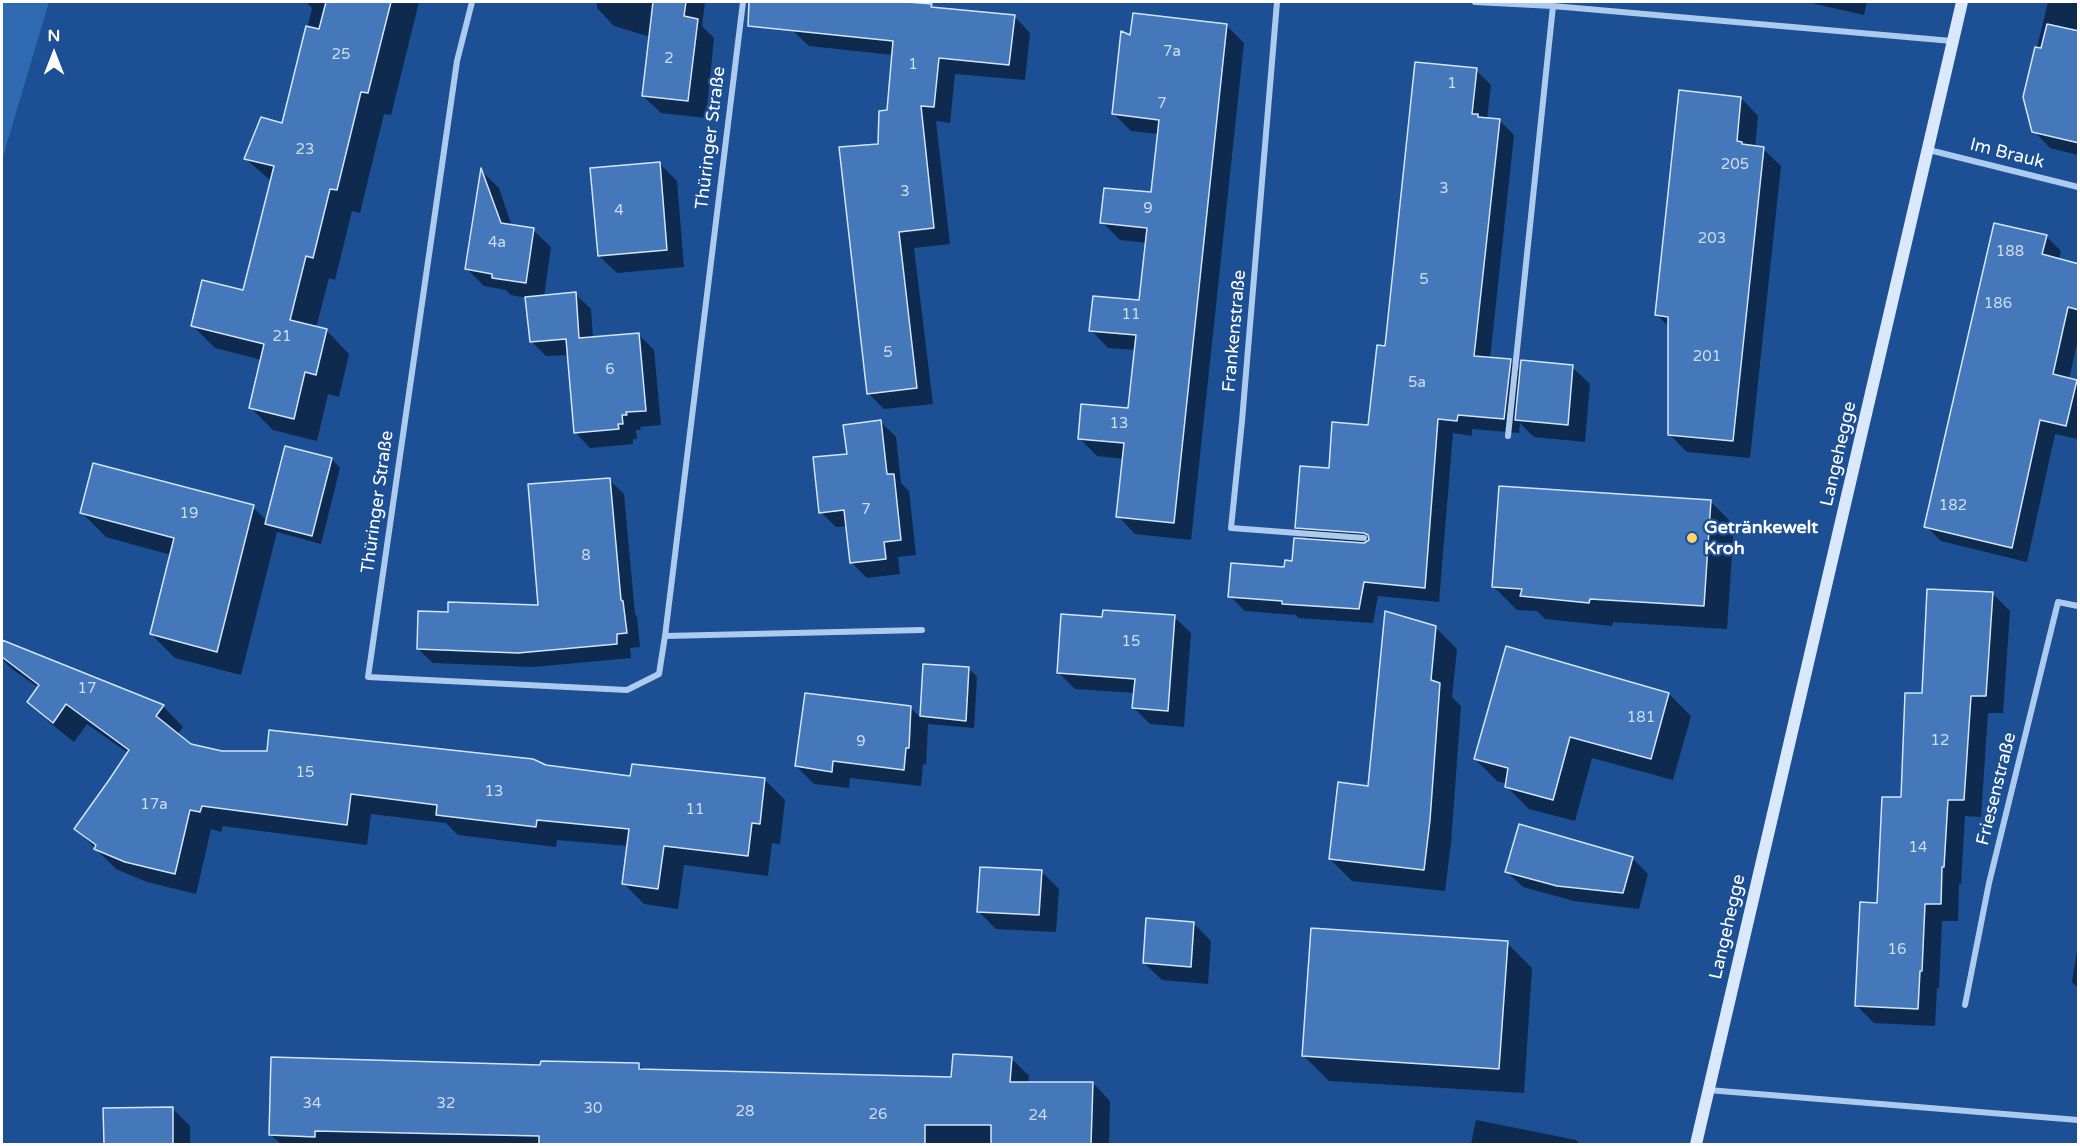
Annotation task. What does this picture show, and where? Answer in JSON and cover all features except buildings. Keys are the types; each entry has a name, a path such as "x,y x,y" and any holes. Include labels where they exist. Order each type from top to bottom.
{"street":[{"name":"Thüringer Straße","path":"472,2 457,61 368,677 627,690 659,674 743,2"},
{"name":"Frankenstraße","path":"1277,2 1231,528 1364,538"},
{"path":"1475,2 1553,6 1953,41"},
{"name":"Langehegge","path":"1696,1144 1962,2"},
{"path":"1508,436 1553,6"},
{"name":"Im Brauk","path":"1929,150 2079,187"},
{"name":"Friesenstraße","path":"1965,1005 1989,883 2058,602 2079,606"},
{"path":"665,636 922,630"},
{"path":"1708,1090 2079,1120"}],"shaded area":[{"path":"2,2 49,2 2,160"}],"place":[{"name":"Getränkewelt Kroh","path":"1692,538"}]}
